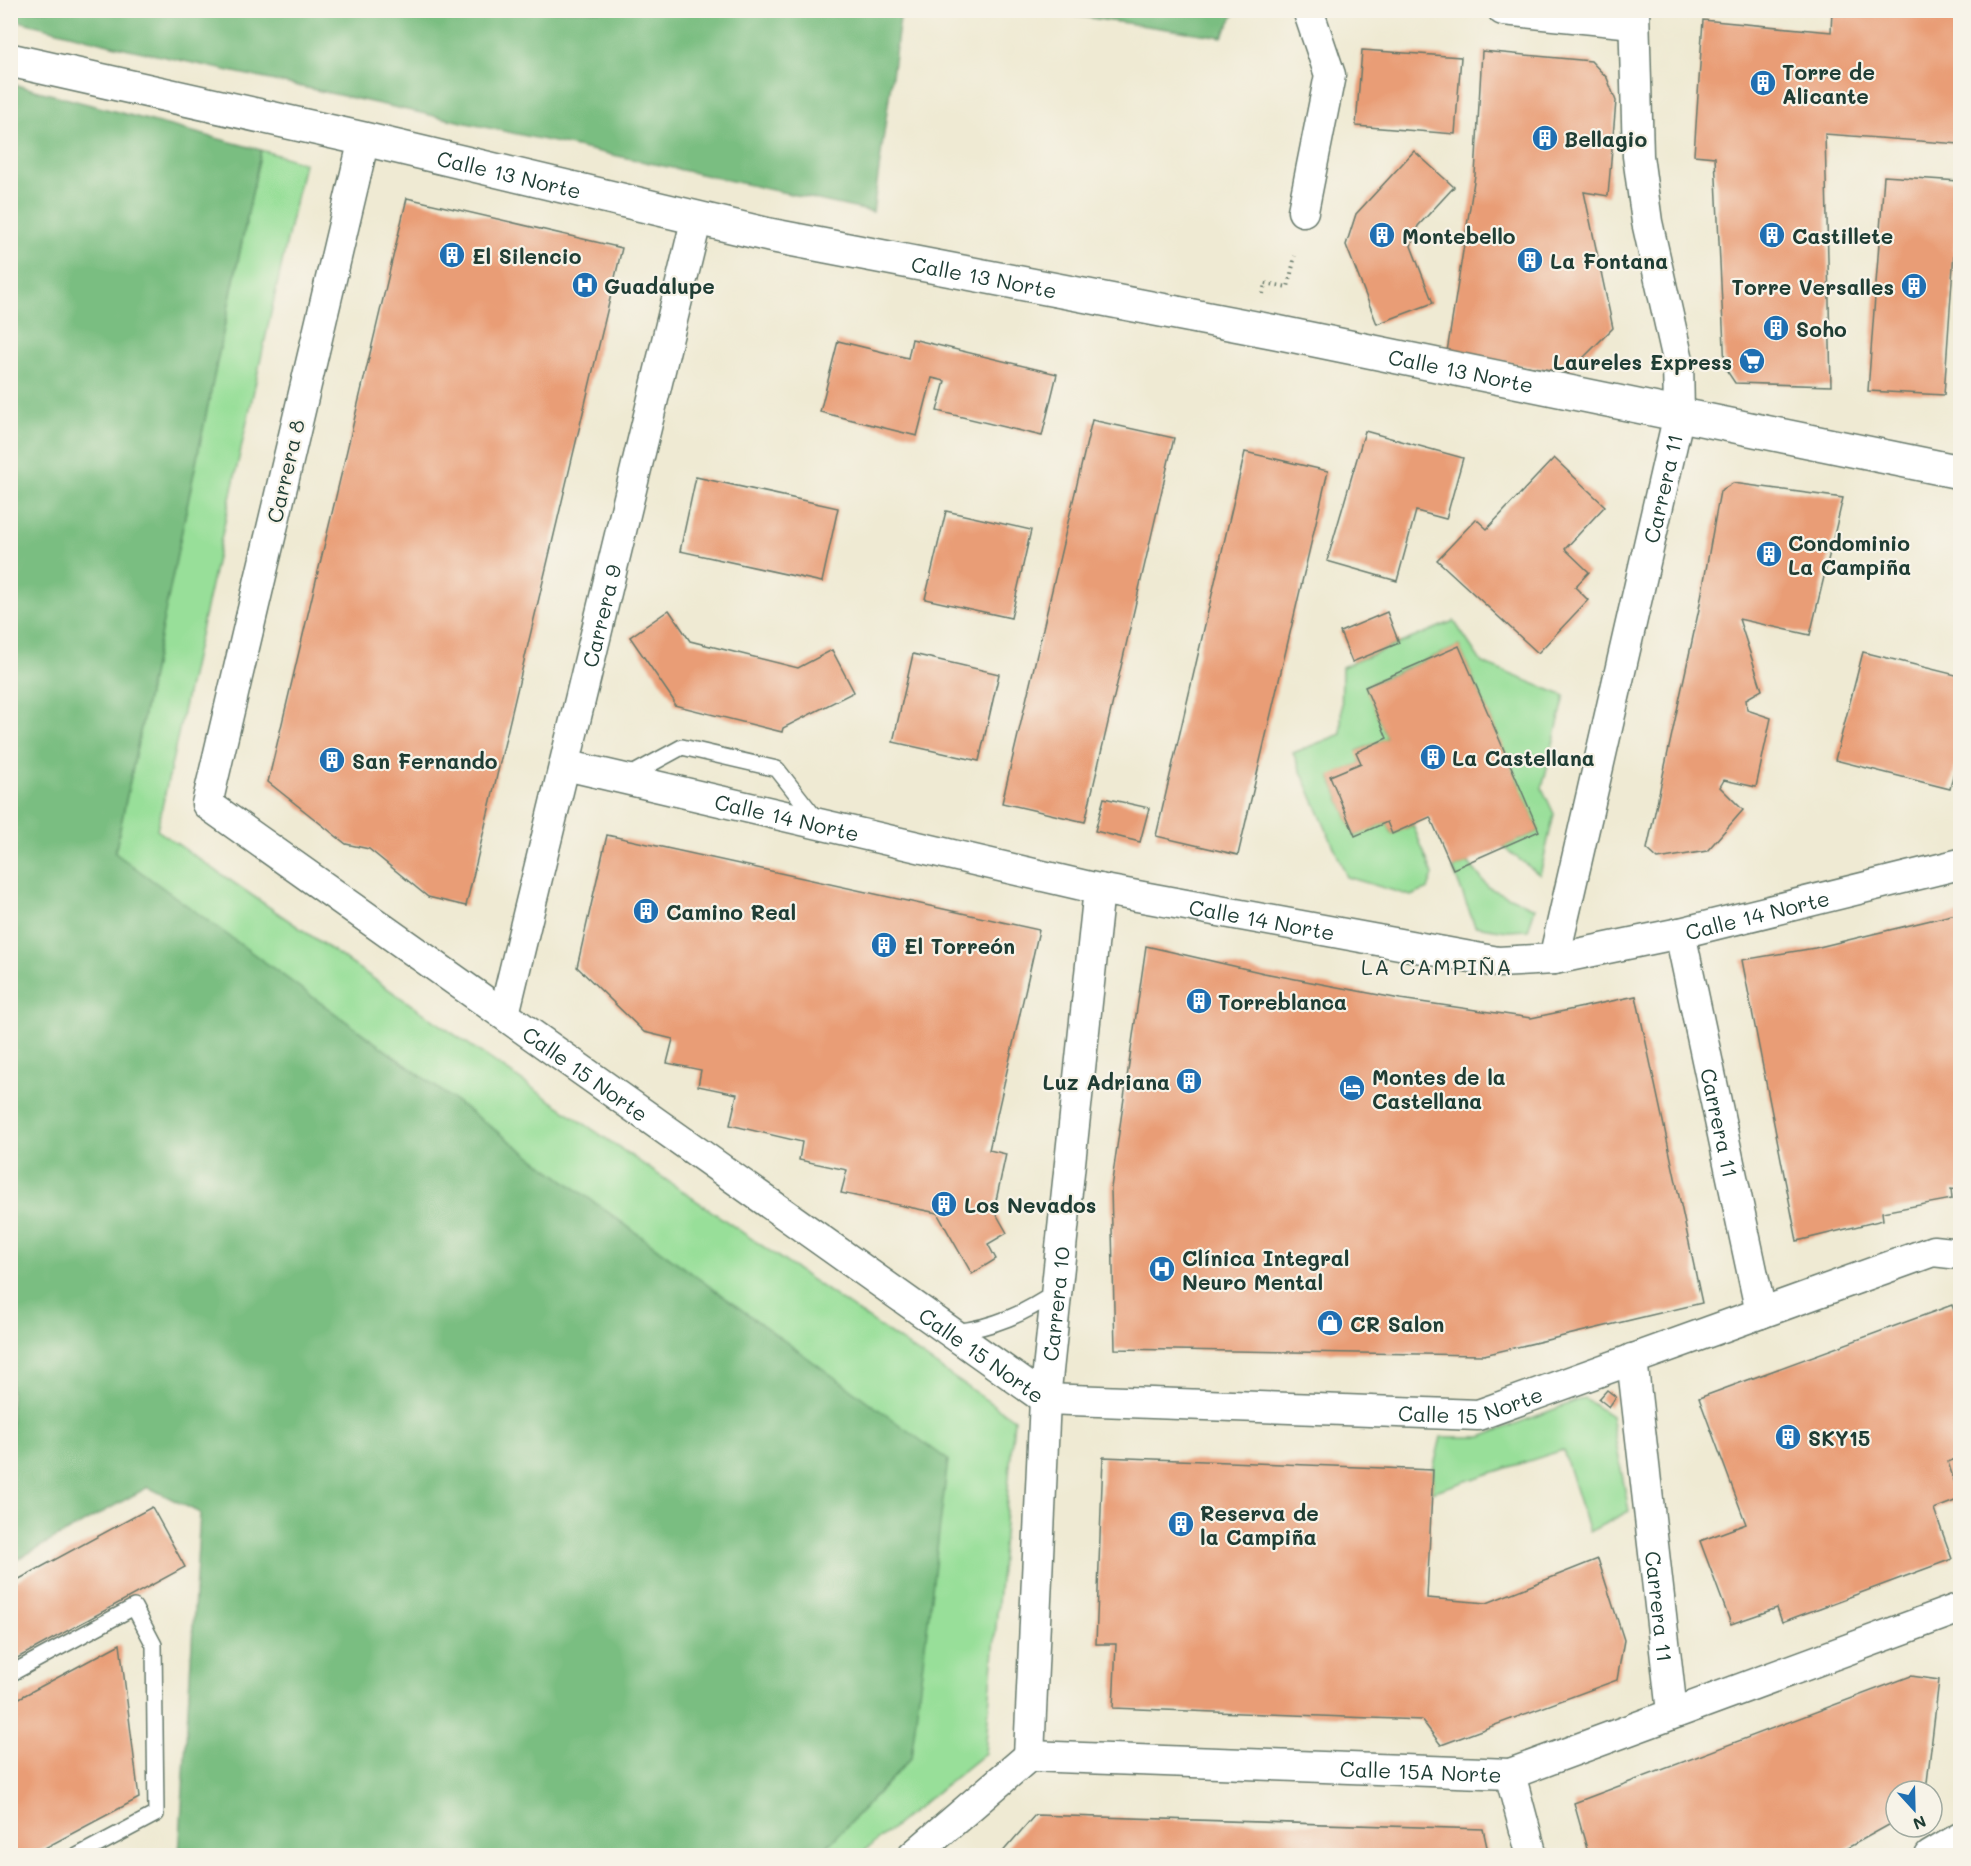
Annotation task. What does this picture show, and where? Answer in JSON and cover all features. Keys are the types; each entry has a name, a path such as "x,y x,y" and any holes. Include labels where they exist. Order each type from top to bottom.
{"street":[{"path":"1303,211 1330,75 1308,10"},
{"path":"1503,10 1634,17"},
{"name":"Carrera 11","path":"1554,959 1679,414 1678,360 1647,222 1638,156 1634,17"},
{"name":"Calle 13 Norte","path":"10,60 364,139 770,235 1276,332 1960,472"},
{"name":"Carrera 8","path":"207,804 364,139"},
{"name":"Carrera 9","path":"504,1014 697,217"},
{"name":"Calle 14 Norte","path":"565,765 1099,889 1498,962 1554,959 1680,933 1960,864"},
{"name":"Calle 15 Norte","path":"207,804 1045,1399 1478,1414 1934,1251 1960,1254"},
{"name":"Carrera 10","path":"1029,1756 1045,1399 1099,889"},
{"name":"Carrera 11","path":"1680,933 1761,1313"},
{"name":"Carrera 11","path":"1632,1359 1672,1712"},
{"name":"Calle 15A Norte","path":"1029,1756 1510,1774 1672,1712 1960,1608"},
{"path":"913,1856 1029,1756"},
{"path":"1510,1774 1532,1856"},
{"path":"1929,1856 1960,1837"}],"lane":[{"path":"624,779 682,747 777,769 819,823"},
{"path":"952,1332 987,1328 1027,1312 1056,1292"},
{"path":"10,1674 134,1607 154,1645 156,1814 77,1856"}],"green space":[{"path":"10,11 901,11 873,212 120,47 11,19"},
{"path":"1043,11 1236,11 1222,37"},
{"path":"12,84 261,150 115,853 948,1460 911,1758 819,1855 179,1855 200,1513 148,1487 11,1563"},
{"path":"261,150 304,163 157,830 1014,1419 985,1753 859,1855 819,1855 911,1758 115,853"},
{"path":"1454,621 1482,663 1565,696 1542,788 1554,814 1540,875 1503,847 1539,831 1459,646 1365,686 1387,738 1357,751 1361,763 1330,777 1355,836 1387,822 1392,834 1413,825 1433,875 1428,889 1411,896 1347,877 1293,753 1341,734 1342,667"},
{"path":"1468,862 1489,888 1535,908 1528,930 1507,931 1475,926 1453,869"},
{"path":"1584,1398 1611,1416 1629,1511 1589,1532 1563,1450 1432,1492 1433,1470 1441,1437 1481,1437"}],"building":[{"path":"1832,10 1960,10 1960,144 1825,134 1831,386 1735,383 1725,368 1715,157 1694,155 1703,20 1831,32"},
{"path":"1362,50 1461,57 1455,134 1356,126"},
{"path":"1482,51 1591,61 1607,78 1616,101 1608,196 1584,192 1613,328 1568,373 1447,352 1475,175"},
{"name":"Montebello","path":"1414,151 1454,187 1418,226 1411,246 1433,303 1377,324 1346,245 1356,214"},
{"name":"Torre Versalles","path":"1884,176 1959,181 1944,395 1868,391"},
{"path":"407,198 622,248 466,906 428,897 369,849 346,844 268,782"},
{"path":"912,339 1057,374 1042,436 937,411 945,381 932,378 917,436 820,412 838,341 908,358"},
{"path":"1092,420 1174,438 1085,822 1002,803"},
{"path":"1365,431 1463,458 1446,519 1416,511 1397,581 1327,561"},
{"path":"1245,452 1328,471 1238,855 1156,836"},
{"path":"1554,458 1605,506 1565,549 1589,572 1575,587 1588,600 1538,653 1437,560 1476,519 1487,529"},
{"path":"696,477 838,508 822,582 680,551"},
{"path":"1733,483 1843,498 1810,635 1739,619 1762,690 1746,699 1747,710 1771,718 1756,787 1724,780 1720,787 1743,810 1707,851 1658,859 1647,849 1699,609 1720,491"},
{"path":"946,511 1031,530 1011,618 925,599"},
{"path":"669,610 690,641 798,668 832,650 854,692 783,728 782,732 674,705 674,701 630,637"},
{"path":"1387,612 1399,643 1352,662 1340,632"},
{"name":"La Castellana","path":"1459,646 1539,831 1453,869 1430,817 1392,834 1387,822 1355,836 1330,776 1361,763 1356,752 1387,738 1365,687"},
{"path":"1863,652 1960,676 1960,755 1958,754 1950,789 1835,760"},
{"path":"913,654 999,674 979,761 893,742"},
{"path":"1104,798 1149,808 1140,842 1095,831"},
{"path":"607,835 1039,930 989,1150 1006,1154 994,1210 1007,1233 988,1244 996,1259 972,1274 937,1213 841,1193 847,1170 799,1160 802,1142 730,1125 737,1094 698,1086 701,1070 667,1063 673,1039 644,1032 577,967"},
{"path":"1960,913 1960,1190 1951,1189 1952,1199 1882,1212 1883,1220 1797,1241 1742,960 1815,948"},
{"path":"1146,946 1264,973 1400,999 1531,1018 1636,996 1702,1303 1484,1355 1115,1349 1111,1188"},
{"path":"1952,1305 1960,1327 1960,1457 1948,1462 1960,1499 1934,1509 1952,1559 1782,1622 1777,1608 1731,1624 1700,1541 1746,1524 1699,1398"},
{"path":"1607,1390 1616,1397 1609,1407 1599,1399"},
{"path":"1103,1457 1433,1470 1427,1598 1487,1603 1598,1559 1624,1640 1617,1680 1441,1745 1422,1720 1113,1708 1116,1644 1096,1644"},
{"path":"152,1507 185,1567 10,1662 10,1584"},
{"path":"120,1644 139,1798 30,1856 10,1856 10,1703"},
{"path":"1911,1676 1939,1680 1927,1779 1884,1779 1884,1828 1833,1856 1589,1856 1574,1803"},
{"path":"1035,1815 1483,1829 1489,1856 999,1856"}],"place":[{"name":"Torre de Alicante","path":"1763,83"},
{"name":"Bellagio","path":"1545,138"},
{"name":"Montebello","path":"1382,235"},
{"name":"Castillete","path":"1772,235"},
{"name":"El Silencio","path":"452,255"},
{"name":"La Fontana","path":"1530,260"},
{"name":"Guadalupe","path":"585,285"},
{"name":"Torre Versalles","path":"1914,286"},
{"name":"Soho","path":"1776,328"},
{"name":"Laureles Express","path":"1752,361"},
{"name":"Condominio La Campiña","path":"1769,554"},
{"name":"La Castellana","path":"1433,757"},
{"name":"San Fernando","path":"332,760"},
{"name":"Camino Real","path":"646,911"},
{"name":"El Torreón","path":"884,945"},
{"name":"Torreblanca","path":"1199,1001"},
{"name":"Luz Adriana","path":"1189,1081"},
{"name":"Montes de la Castellana","path":"1352,1088"},
{"name":"Los Nevados","path":"944,1204"},
{"name":"Clínica Integral Neuro Mental","path":"1162,1269"},
{"name":"CR Salon","path":"1330,1323"},
{"name":"SKY15","path":"1788,1437"},
{"name":"Reserva de la Campiña","path":"1181,1524"}],"district":[{"name":"LA CAMPIÑA","path":"1437,966"}]}
